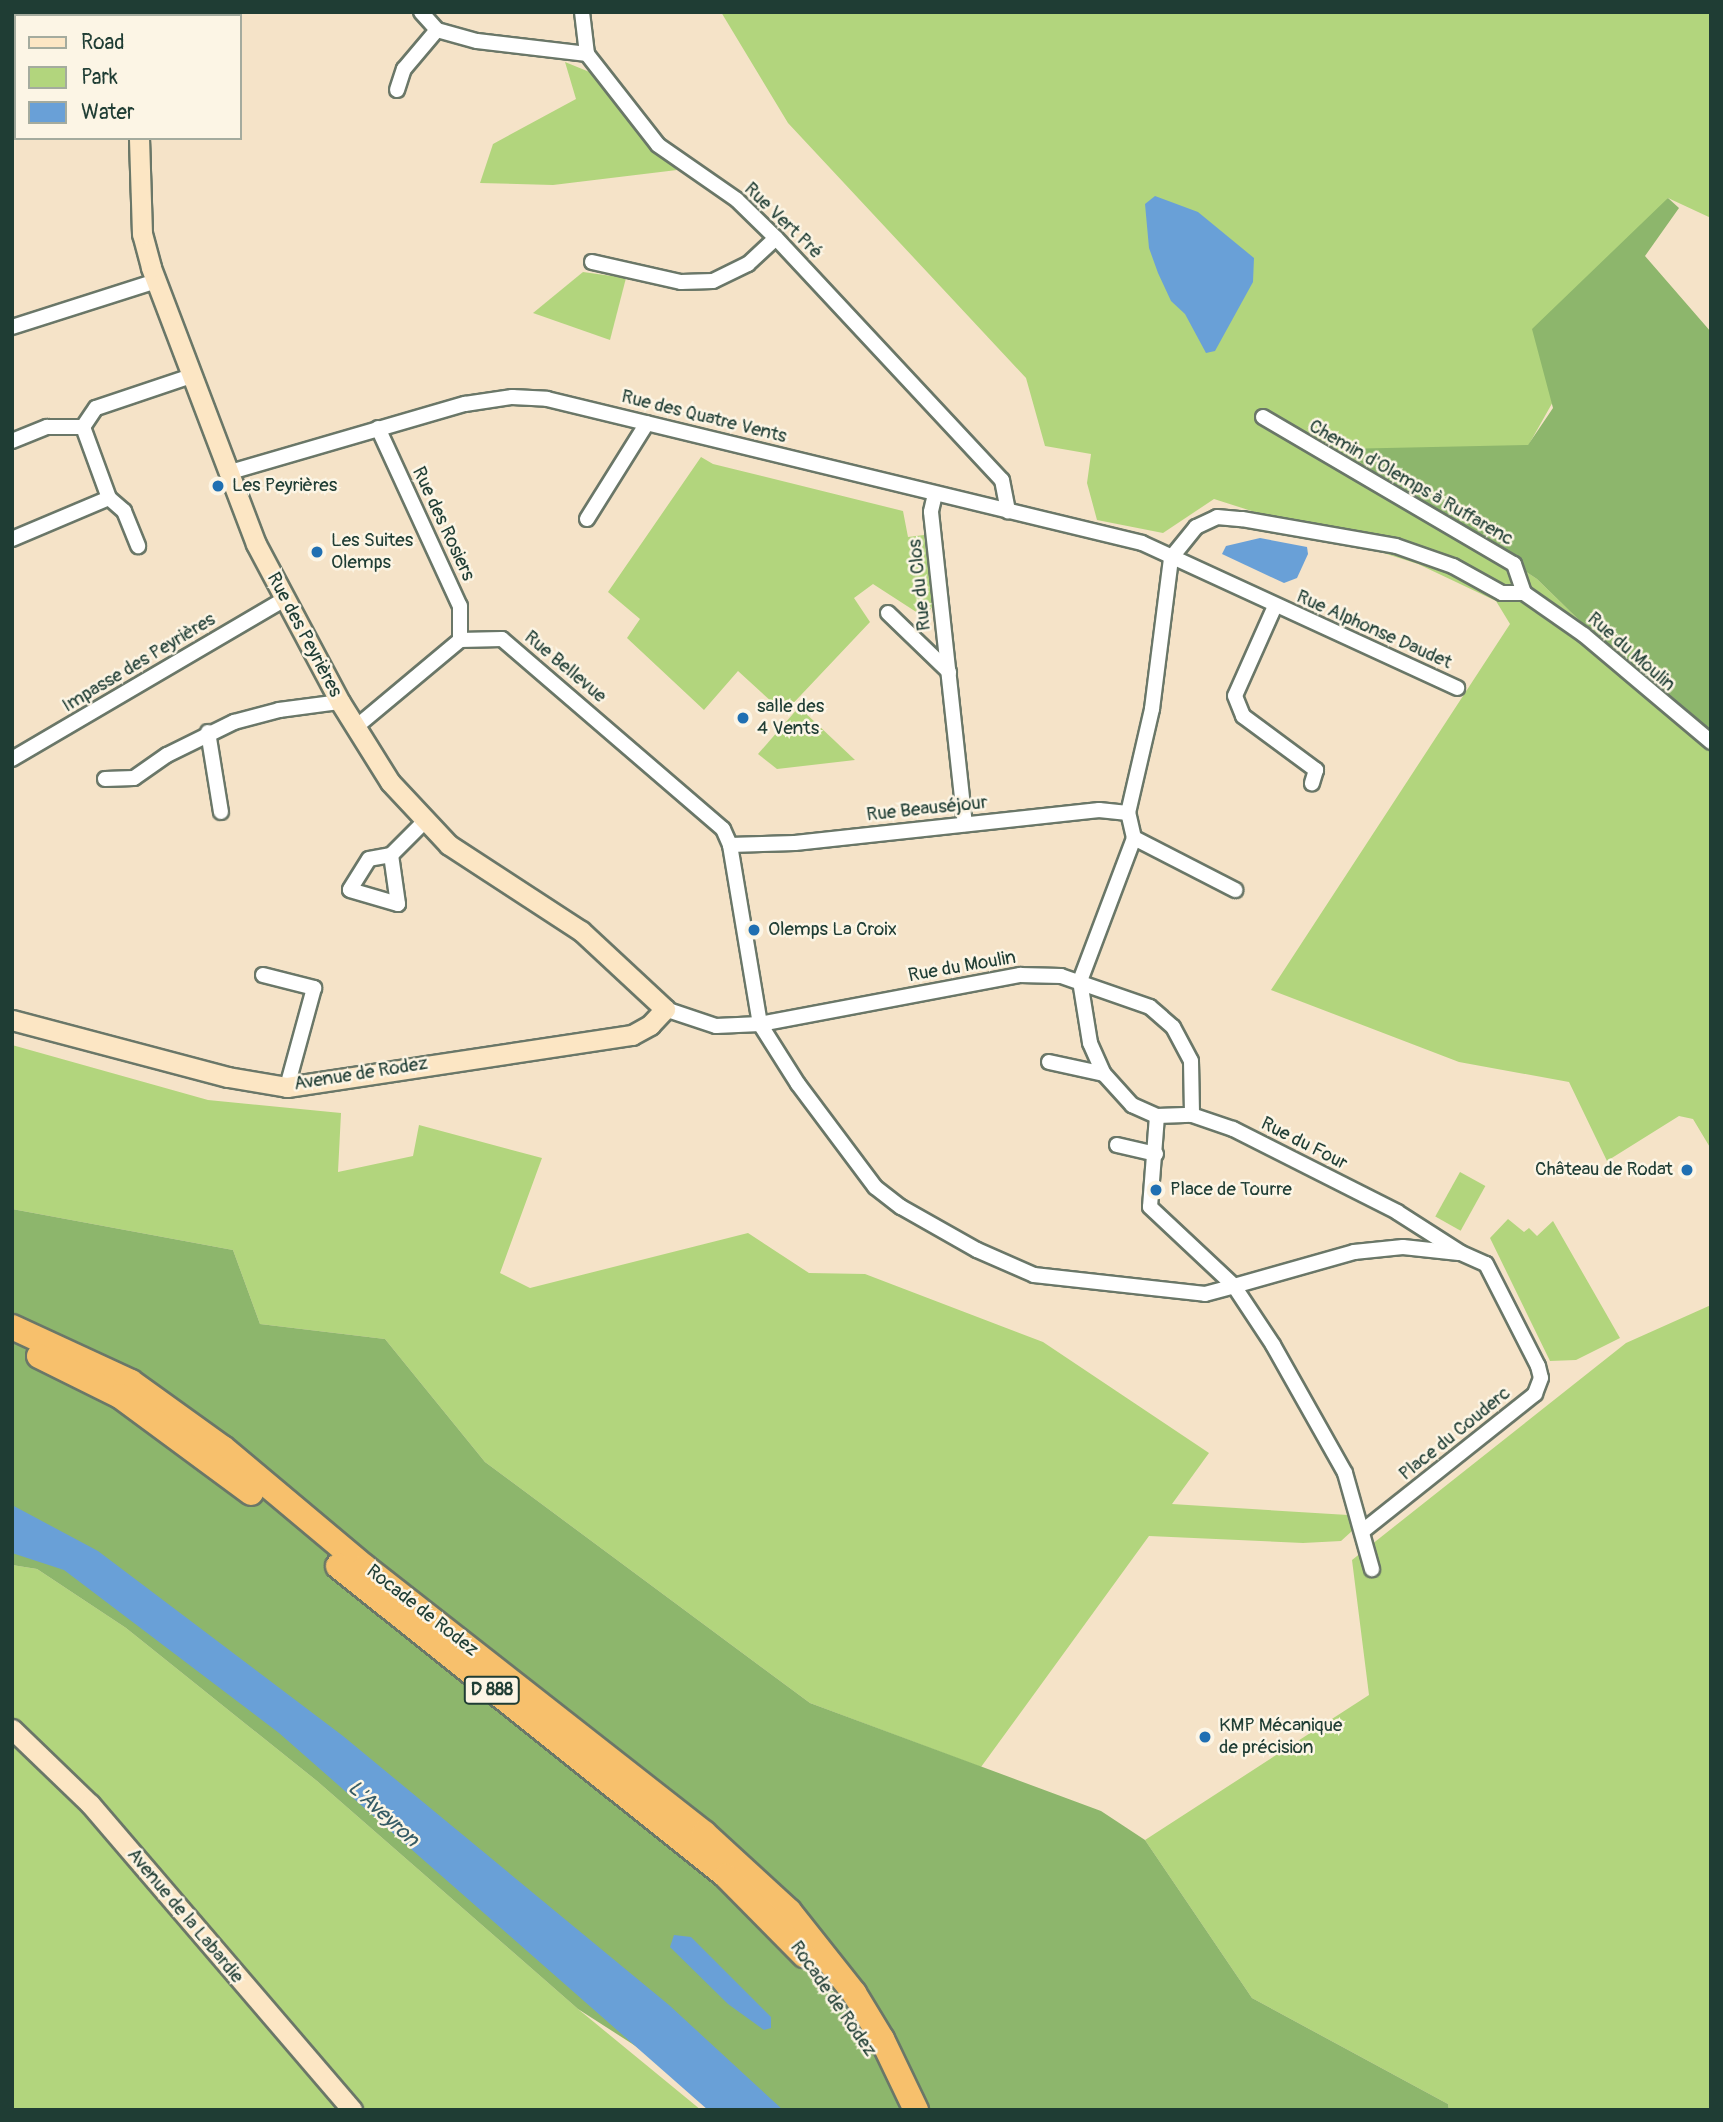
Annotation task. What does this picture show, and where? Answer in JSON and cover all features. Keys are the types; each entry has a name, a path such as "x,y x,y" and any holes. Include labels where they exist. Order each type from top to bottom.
{"highway":[{"name":"Rocade de Rodez","path":"12,1327 131,1382 223,1448 365,1567 704,1833 789,1911 854,1993 883,2039 916,2110"},
{"name":"Rocade de Rodez","path":"12,1345 120,1396 241,1485 726,1876 795,1942 845,2008 903,2110"}],"street":[{"path":"421,12 437,30 477,41 587,54 582,12"},
{"path":"397,90 404,69 437,30"},
{"name":"Rue Vert Pré","path":"587,54 658,145 737,200 776,238 1002,480 1008,510"},
{"name":"Rue des Peyrières","path":"139,140 142,234 156,281 227,473 285,598 340,702 390,782 424,822 475,866 581,931 665,1009"},
{"path":"592,262 681,282 713,281 748,264 776,238"},
{"path":"12,327 156,281"},
{"path":"83,427 96,408 191,376"},
{"name":"Rue des Quatre Vents","path":"227,473 465,404 512,397 565,402 1173,553"},
{"name":"Chemin d'Olemps à Ruffarenc","path":"1263,417 1514,564 1524,593"},
{"path":"587,519 647,423"},
{"path":"12,441 47,427 83,427"},
{"path":"83,427 109,498 124,511 138,546"},
{"name":"Rue des Rosiers","path":"378,428 460,606 460,640"},
{"name":"Rue du Clos","path":"935,494 931,512 965,824"},
{"path":"12,539 109,498"},
{"path":"1192,1115 1157,1116 1132,1105 1104,1074 1090,1043 1080,981 1134,838 1128,813 1152,709 1173,553 1196,527 1217,517 1242,519 1396,546 1453,566 1502,593 1524,593"},
{"name":"Rue Alphonse Daudet","path":"1173,553 1275,606 1457,688"},
{"name":"Rue du Moulin","path":"1524,593 1584,635 1711,742"},
{"name":"Impasse des Peyrières","path":"12,760 285,598"},
{"name":"Rue Alphonse Daudet","path":"1275,606 1235,696 1244,716 1316,770 1312,783"},
{"name":"Rue du Clos","path":"888,613 949,672"},
{"name":"Rue Bellevue","path":"460,640 502,639 713,817 730,845"},
{"path":"356,727 460,640"},
{"path":"104,779 134,778 208,732 279,710 340,702"},
{"path":"208,732 221,812"},
{"name":"Rue Beauséjour","path":"730,845 795,843 1099,810 1128,813"},
{"path":"391,855 424,822"},
{"path":"1134,838 1235,890"},
{"path":"730,845 760,1024"},
{"path":"263,975 314,989 287,1087"},
{"name":"Rue du Moulin","path":"665,1009 716,1026 760,1024 1020,975 1080,981 1150,1007 1173,1027 1191,1061 1192,1115"},
{"name":"Avenue de Rodez","path":"12,1020 228,1077 287,1087 632,1035 650,1025 665,1009"},
{"name":"Place du Couderc","path":"760,1024 875,1187 901,1207 1034,1275 1205,1294 1354,1252 1403,1247 1461,1253"},
{"path":"1049,1062 1104,1074"},
{"name":"Rue du Four","path":"1192,1115 1233,1129 1397,1212"},
{"path":"1157,1116 1150,1207 1234,1286 1330,1441 1345,1473 1372,1569"},
{"path":"1117,1145 1156,1154"},
{"name":"Place du Couderc","path":"1363,1531 1535,1394 1541,1378 1486,1264 1461,1253 1397,1212"},
{"name":"Avenue de la Labardie","path":"12,1728 90,1804 352,2110"}],"green space":[{"path":"721,12 1711,12 1711,218 1668,198 1528,446 1342,450 1537,579 1711,749 1711,1149 1693,1119 1679,1116 1607,1161 1569,1082 1459,1062 1271,990 1510,624 1496,601 1418,564 1214,499 1163,533 1097,520 1087,483 1091,454 1045,446 1026,378 788,123"},
{"path":"565,62 592,73 647,143 677,170 553,185 480,183 493,144 576,99"},
{"path":"1668,198 1679,208 1645,256 1711,332 1711,749 1537,579 1340,449 1528,445 1553,408 1532,329"},
{"path":"583,272 626,278 610,340 533,313"},
{"path":"701,457 713,464 903,511 908,537 924,535 933,606 924,617 873,584 854,598 870,622 784,713 738,671 704,710 627,638 640,619 608,592"},
{"path":"799,707 855,760 777,769 758,754"},
{"path":"12,1045 208,1100 341,1113 338,1172 413,1156 419,1125 542,1158 500,1273 530,1288 748,1233 809,1273 865,1274 1043,1342 1209,1453 1172,1504 1348,1515 1352,1531 1341,1541 1303,1543 1149,1536 981,1767 810,1703 485,1462 385,1339 260,1324 233,1250 12,1209"},
{"path":"1460,1172 1485,1186 1461,1231 1435,1217"},
{"path":"12,1209 233,1250 260,1324 385,1339 485,1462 810,1703 1101,1811 1145,1840 1252,1998 1448,2104 1449,2110 735,2110 578,2009 317,1781 126,1628 37,1569 12,1565"},
{"path":"1508,1219 1524,1232 1529,1228 1537,1236 1553,1221 1620,1338 1576,1360 1550,1361 1490,1238"},
{"path":"1711,1305 1711,2110 1449,2110 1448,2104 1252,1998 1145,1840 1369,1695 1352,1560 1626,1343"},
{"path":"12,1565 37,1569 126,1628 317,1781 578,2009 701,2110 12,2110"}],"water":[{"path":"1155,196 1198,212 1254,258 1253,282 1215,351 1206,353 1185,314 1171,301 1158,273 1149,248 1145,204"},
{"path":"1260,538 1307,547 1308,554 1297,578 1284,583 1222,554 1226,546"},
{"name":"L'Aveyron","path":"12,1505 98,1551 343,1736 669,2005 783,2110 708,2110 279,1733 64,1570 12,1553"},
{"path":"674,1935 691,1937 771,2017 771,2028 764,2030 728,2004 670,1947"}],"place":[{"name":"Les Peyrières","path":"218,486"},
{"name":"Les Suites Olemps","path":"317,552"},
{"name":"salle des 4 Vents","path":"743,718"},
{"name":"Olemps La Croix","path":"754,930"},
{"name":"Château de Rodat","path":"1687,1170"},
{"name":"Place de Tourre","path":"1156,1190"},
{"name":"KMP Mécanique de précision","path":"1205,1737"}]}
